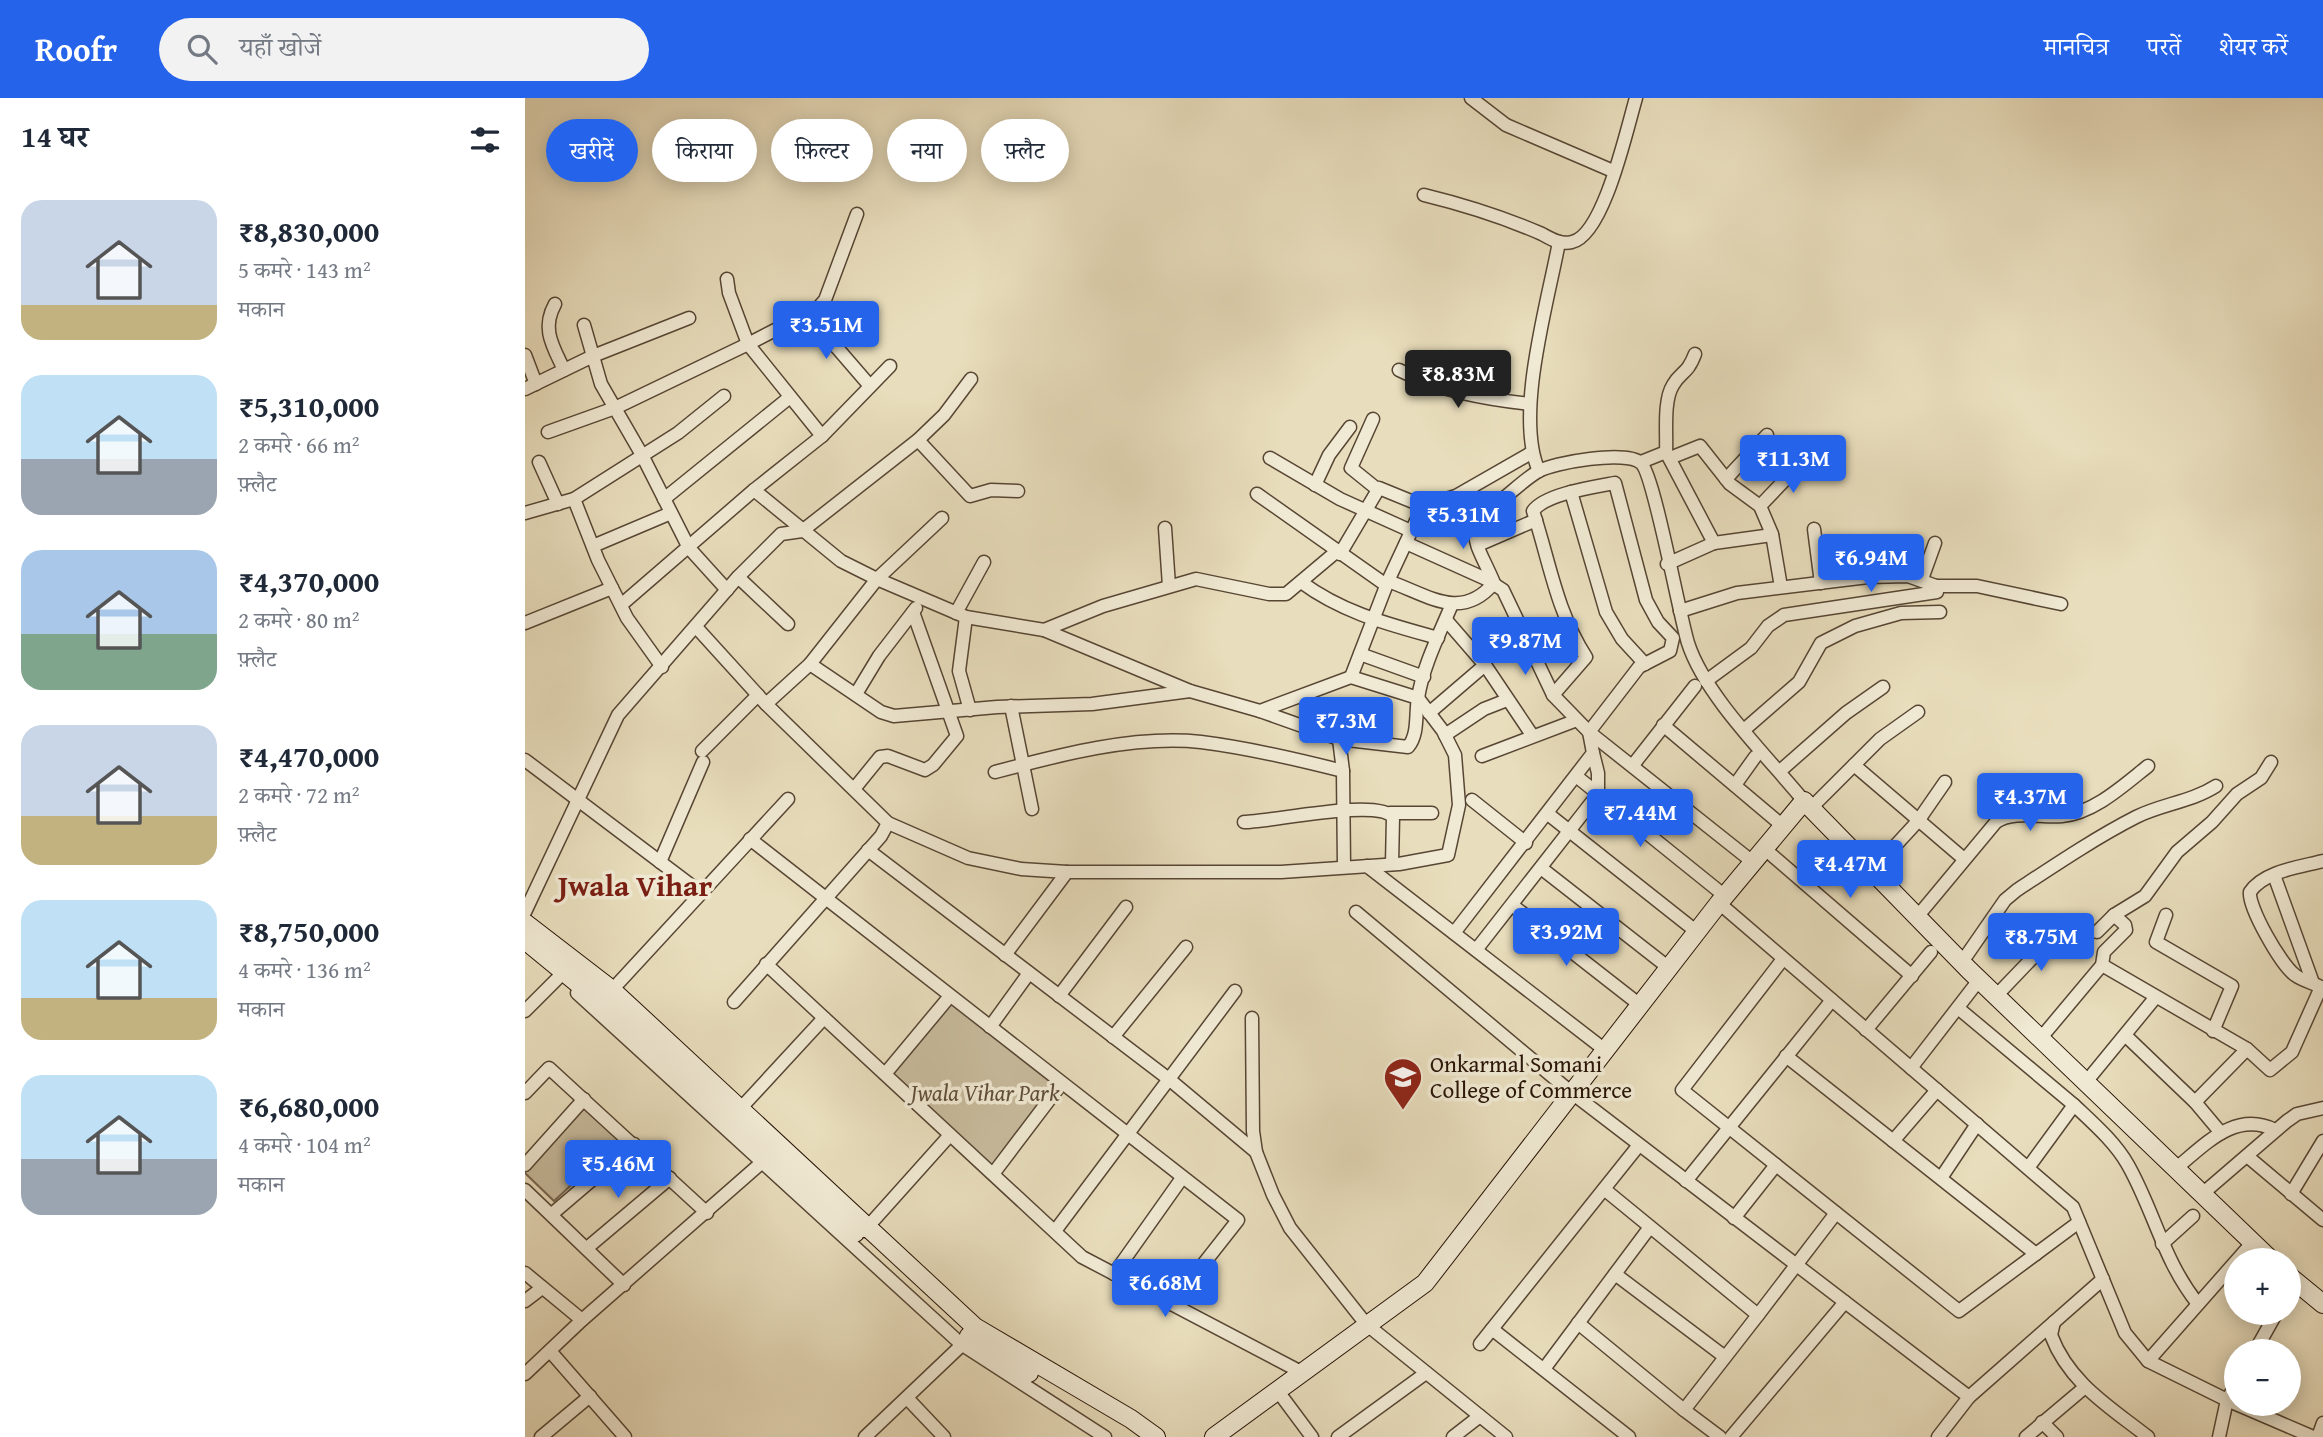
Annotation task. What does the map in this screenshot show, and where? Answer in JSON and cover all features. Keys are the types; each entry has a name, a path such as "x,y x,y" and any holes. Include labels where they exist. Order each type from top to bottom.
{"street":[{"path":"1471,98 1506,125 1613,171"},
{"path":"1424,195 1496,214 1559,242 1575,242 1588,233 1601,211 1636,98"},
{"path":"548,432 615,408 807,313 825,300 857,214"},
{"path":"1539,471 1531,453 1530,404 1559,242"},
{"path":"727,279 748,344 822,436"},
{"path":"555,303 547,317 547,333 564,370"},
{"path":"807,313 870,386"},
{"path":"525,355 531,386 593,356 689,318"},
{"path":"584,325 601,384 642,455 689,548 727,590"},
{"path":"1695,354 1688,371 1673,384 1669,397 1668,455 1714,543"},
{"path":"621,605 754,490 822,436 890,366"},
{"path":"1399,370 1421,382 1465,394 1530,404"},
{"path":"525,912 616,719 697,628 738,577 781,534 802,531 918,440 944,415 971,379"},
{"path":"525,513 574,499 724,397"},
{"path":"664,499 790,397"},
{"path":"1373,419 1351,468 1377,489 1385,488 1423,506 1456,496 1531,453"},
{"path":"1315,485 1329,455 1350,427"},
{"path":"1726,479 1767,435"},
{"path":"918,440 970,496 991,490 1018,491"},
{"path":"1640,462 1700,446 1726,479 1760,506 1772,535 1781,587"},
{"path":"1270,458 1498,586"},
{"path":"1912,976 1760,856 1589,732 1553,695 1478,545 1474,535 1479,517 1539,471 1577,461 1631,458 1640,462 1653,486 1667,564 1700,684 1745,729 1804,805 1962,962 1975,985 1996,996 2086,1082 2201,1195 2245,1248"},
{"path":"540,462 558,504"},
{"path":"1760,506 1803,462"},
{"path":"1476,950 1598,794 1598,773 1589,732 1639,667 1670,651 1673,638 1658,622 1646,600 1615,483 1571,492 1534,508 1549,577 1571,633 1587,657 1553,695"},
{"path":"1044,630 1103,606 1196,579 1269,594 1286,594 1338,553 1377,489"},
{"path":"754,490 841,561 923,599 961,615 1044,630 1190,691 1260,711 1339,739 1408,747 1415,736 1418,698 1424,677 1452,604"},
{"path":"1571,492 1606,611 1622,639 1645,664"},
{"path":"1257,494 1338,553 1387,583 1452,604 1475,602 1498,586"},
{"path":"574,499 612,588 662,667"},
{"path":"1351,677 1387,583 1423,506"},
{"path":"593,546 671,513"},
{"path":"660,862 702,756 762,700 810,664 877,579 942,518"},
{"path":"1478,545 1536,520"},
{"path":"1165,528 1169,586"},
{"path":"1814,529 1821,583"},
{"path":"1667,564 1714,543 1772,535"},
{"path":"1922,579 1935,543"},
{"path":"970,710 959,671 961,615 984,562"},
{"path":"738,577 787,624"},
{"path":"1680,611 1737,593 1867,577 1922,579 1936,586 1977,586 2061,604"},
{"path":"1301,582 1338,607 1438,638"},
{"path":"1633,765 1700,684 1751,648 1768,626 1784,615 1937,592 1936,586"},
{"path":"525,623 612,588"},
{"path":"856,694 923,599"},
{"path":"854,789 883,756 919,769 929,769 957,736 952,712 913,612"},
{"path":"1745,729 1799,682 1821,643 1855,626 1902,613 1940,612"},
{"path":"1446,620 1485,665 1532,735"},
{"path":"697,628 762,700 854,789 885,830 968,858 1065,876 1280,872 1344,867 1377,874 1605,1050"},
{"path":"1360,654 1424,677"},
{"path":"810,664 894,716 1011,706 1092,704 1190,691"},
{"path":"1429,713 1485,665"},
{"path":"1260,711 1351,677 1418,698 1445,735 1455,755 1459,805 1448,855 1392,864 1377,874"},
{"path":"1780,771 1846,713 1883,687"},
{"path":"1445,735 1483,709 1507,700"},
{"path":"1011,706 1032,808"},
{"path":"1214,1437 1425,1283 1722,900 1784,827 1804,805 1854,765 1880,739 1918,712"},
{"path":"1482,756 1577,720"},
{"path":"1664,725 1784,827"},
{"path":"1339,739 1343,771 1344,867"},
{"path":"995,772 1108,747 1200,742 1279,754 1343,771"},
{"path":"1454,933 1593,753"},
{"path":"1735,785 1755,757"},
{"path":"525,760 700,892"},
{"path":"2097,932 2115,915 2145,896 2177,852 2212,822 2237,794 2261,778 2271,762"},
{"path":"1854,765 1964,859"},
{"path":"1917,917 1964,859 2002,818 2064,816 2081,811 2121,788 2148,766"},
{"path":"1576,776 1722,900 1783,959 2073,1207 2125,1333 2148,1361 2224,1399"},
{"path":"1872,871 1917,821 1945,782"},
{"path":"1962,962 2005,900 2017,890 2137,817 2173,802 2193,799 2216,786"},
{"path":"612,990 788,799"},
{"path":"1472,800 1526,843"},
{"path":"1244,822 1343,811 1432,813"},
{"path":"1390,813 1393,821 1392,864"},
{"path":"1548,814 1697,932"},
{"path":"734,1002 885,830"},
{"path":"750,839 824,900 1238,1220 1172,1304"},
{"path":"867,850 1170,1080 1256,1152"},
{"path":"2102,965 2247,1049 2270,1070 2287,1058 2296,1045 2321,987 2295,975 2287,966 2252,909 2249,896 2252,888 2274,875 2323,861"},
{"path":"1541,868 1669,968"},
{"path":"2274,875 2313,984"},
{"path":"1005,955 1065,876"},
{"path":"1512,905 1640,1005"},
{"path":"1059,996 1126,907"},
{"path":"1356,912 1571,1093 1969,1397"},
{"path":"2040,1039 2102,965 2104,952 2126,930 2125,925 2115,915"},
{"path":"2166,915 2156,942 2232,986 2213,1031"},
{"path":"525,923 612,990 740,1109 970,1337 993,1354 1128,1425 1145,1437"},
{"path":"1996,996 2062,927"},
{"path":"525,940 766,1159 970,1337 1105,1437"},
{"path":"1113,1037 1186,947"},
{"path":"525,950 562,974"},
{"path":"1866,1030 1931,952"},
{"path":"1783,959 1682,1090 1958,1311 2079,1222"},
{"path":"766,964 1082,1257 1301,1372"},
{"path":"990,1027 1029,972"},
{"path":"525,1011 562,974"},
{"path":"1911,1068 1975,985"},
{"path":"1055,1231 1235,992"},
{"path":"885,1074 950,996"},
{"path":"2086,1082 2155,998"},
{"path":"1686,1181 1832,1000"},
{"path":"1958,1008 2074,1105 2101,1130 2127,1162 2147,1203 2177,1278 2198,1304"},
{"path":"740,1109 824,1018"},
{"path":"1252,1018 1252,1131 1256,1152 1290,1228 1366,1324 1506,1437"},
{"path":"2126,1036 2195,1102 2221,1133"},
{"path":"2195,1102 2247,1049"},
{"path":"1786,1056 2036,1254"},
{"path":"525,1093 549,1068 707,1213"},
{"path":"993,1174 1062,1083"},
{"path":"1893,1141 1937,1090"},
{"path":"525,1165 584,1099"},
{"path":"2028,1168 2074,1105"},
{"path":"2201,1195 2297,1114 2323,1108"},
{"path":"2175,1169 2231,1126 2253,1122 2275,1130"},
{"path":"1941,1178 1977,1124"},
{"path":"863,1232 950,1135"},
{"path":"2291,1194 2323,1141"},
{"path":"552,1214 634,1144"},
{"path":"1480,1344 1639,1145"},
{"path":"2247,1156 2323,1220"},
{"path":"525,1374 582,1320 766,1159"},
{"path":"766,1159 863,1232"},
{"path":"1734,1218 1776,1165"},
{"path":"587,1248 670,1178"},
{"path":"1114,1274 1182,1178"},
{"path":"1604,1189 1758,1315"},
{"path":"525,1190 624,1285"},
{"path":"1684,1410 1836,1213"},
{"path":"2162,1244 2193,1216"},
{"path":"1544,1369 1650,1227"},
{"path":"525,1273 582,1320"},
{"path":"1615,1274 1725,1357"},
{"path":"2148,1361 2224,1274"},
{"path":"1938,1437 1969,1397 2103,1279"},
{"path":"2301,1286 2323,1304"},
{"path":"525,1301 542,1288"},
{"path":"1731,1437 1845,1302"},
{"path":"2054,1321 2050,1335 2056,1349 2084,1388 2148,1437"},
{"path":"1578,1323 1720,1437"},
{"path":"1492,1329 1629,1437"},
{"path":"865,1437 908,1399 970,1337"},
{"path":"970,1337 1131,1419 1156,1437"},
{"path":"550,1351 590,1396 619,1435"},
{"path":"1338,1437 1426,1373"},
{"path":"2026,1437 2084,1388"},
{"path":"1277,1390 1312,1437"},
{"path":"541,1437 590,1396"},
{"path":"908,1399 937,1435"},
{"path":"2219,1437 2224,1414"},
{"path":"1453,1437 1480,1416"},
{"path":"2259,1416 2292,1433 2312,1437"},
{"path":"2042,1422 2057,1437"},
{"path":"2318,1437 2323,1423"}],"green space":[{"name":"Jwala Vihar Park","path":"950,996 1062,1083 993,1174 885,1074"},
{"path":"592,1100 627,1133 554,1201 525,1173 525,1167"}],"place":[{"name":"Onkarmal Somani College of Commerce","path":"1403,1111"}],"district":[{"name":"Jwala Vihar","path":"635,886"}]}
